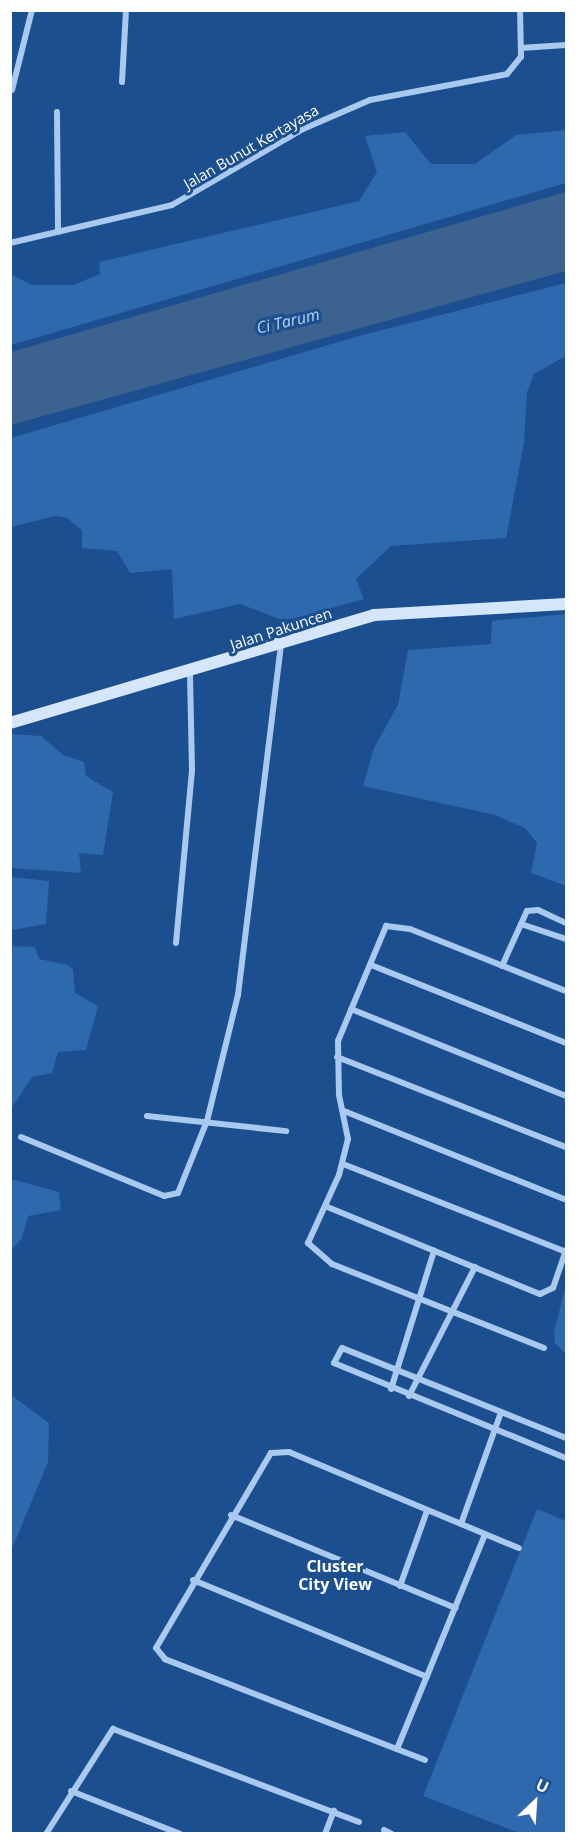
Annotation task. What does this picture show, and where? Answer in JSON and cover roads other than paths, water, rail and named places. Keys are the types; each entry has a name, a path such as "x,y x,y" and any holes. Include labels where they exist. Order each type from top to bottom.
{"street":[{"path":"12,90 32,10"},
{"path":"122,82 126,10"},
{"name":"Jalan Bunut Kertayasa","path":"10,243 190,197 340,110 507,74 518,63 521,48 520,10"},
{"path":"521,48 567,45"},
{"path":"57,112 58,232"},
{"name":"Jalan Pakuncen","path":"10,723 386,614 567,604"},
{"path":"21,1137 173,1198 207,1121 248,942 281,645"},
{"path":"176,943 193,750 190,672"},
{"path":"502,966 521,924 531,909 567,923"},
{"path":"544,1348 310,1250 308,1243 343,1164 348,1139 337,1057 351,1009 381,933 397,924 567,991"},
{"path":"521,924 567,939"},
{"path":"370,965 567,1043"},
{"path":"351,1009 567,1096"},
{"path":"337,1057 567,1148"},
{"path":"344,1111 567,1200"},
{"path":"147,1116 286,1131"},
{"path":"325,1206 547,1294 566,1251 343,1164"},
{"path":"391,1389 423,1298 434,1251"},
{"path":"409,1396 451,1309 475,1267"},
{"path":"567,1438 399,1371 339,1350 335,1367 567,1458"},
{"path":"461,1524 501,1412"},
{"path":"425,1760 157,1654 193,1580 264,1457 276,1451 519,1548"},
{"path":"400,1586 427,1511"},
{"path":"231,1515 455,1608"},
{"path":"397,1749 485,1534"},
{"path":"193,1580 427,1677"},
{"path":"46,1833 113,1729 359,1822"},
{"path":"71,1791 180,1833"},
{"path":"325,1833 334,1811"},
{"path":"384,1830 392,1833"}],"water":[{"name":"Ci Tarum","path":"566,192 566,271 11,425 11,352"}],"district":[{"name":"Cluster City View","path":"335,1575"}]}
